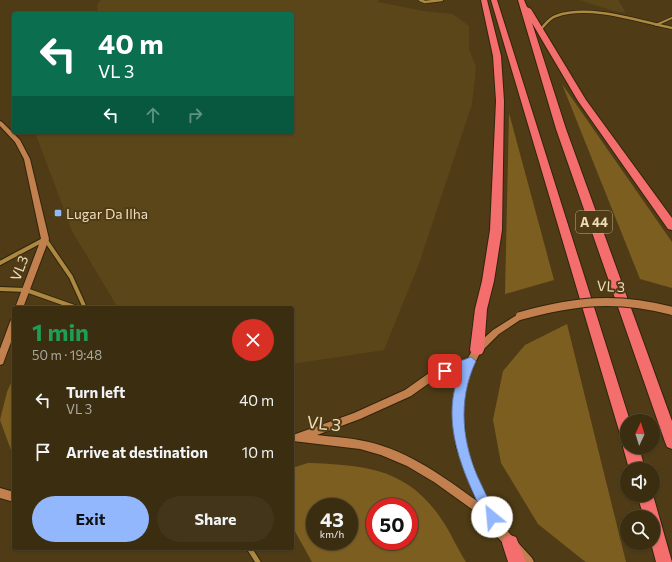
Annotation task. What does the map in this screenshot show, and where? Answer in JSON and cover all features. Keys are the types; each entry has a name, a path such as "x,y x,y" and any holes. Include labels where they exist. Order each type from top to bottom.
{"highway":[{"path":"476,350 481,309 488,281 496,230 500,101 497,56 484,0"},
{"name":"A 44","path":"494,0 621,414"},
{"path":"521,0 582,102 672,226"},
{"name":"A 44","path":"521,0 561,129 672,442"},
{"path":"510,542 517,562"},
{"path":"660,545 665,562"}],"main road":[{"path":"0,123 18,141 27,158 45,239"},
{"name":"VL3","path":"20,306 45,239"},
{"name":"VL 3","path":"528,562 497,528 476,487 461,446 458,407 463,377 476,350 496,332 520,316 551,306 589,300 628,302 672,311"},
{"path":"0,361 12,328"},
{"name":"VL 3","path":"295,438 357,416 408,393 432,376 471,361"},
{"name":"VL 3","path":"295,438 348,443 382,450 409,462 492,517"},
{"path":"0,493 12,496"}],"street":[{"path":"420,0 425,2 442,0"},
{"path":"540,30 552,19 569,14 591,13 672,28"},
{"path":"0,263 45,239 72,277 84,306"},
{"path":"0,289 26,290 71,306"},
{"path":"250,550 258,562"}],"lane":[{"path":"656,25 672,18"}],"shaded area":[{"path":"101,0 378,0 378,2 423,11 453,14 469,26 469,49 476,67 472,104 420,261 384,350 294,364 294,306 117,306 72,231 36,134 294,134 294,12 98,12 97,5"},
{"path":"579,0 618,0 626,13 614,11"},
{"path":"562,84 672,242 672,288 640,279"},
{"path":"509,113 554,280 505,294"},
{"path":"567,324 620,538 620,550 623,550 626,562 586,562 583,560 538,524 501,463 493,420 503,371 525,345"},
{"path":"12,381 12,451 0,420 7,392"},
{"path":"308,463 348,465 383,473 399,480 415,489 429,503 442,520 466,562 312,562 294,530 294,467"}],"place":[{"name":"Lugar Da Ilha","path":"58,213"}],"route":[{"path":"445,371 471,361 463,377 458,407 461,446 476,487 492,517"}]}
